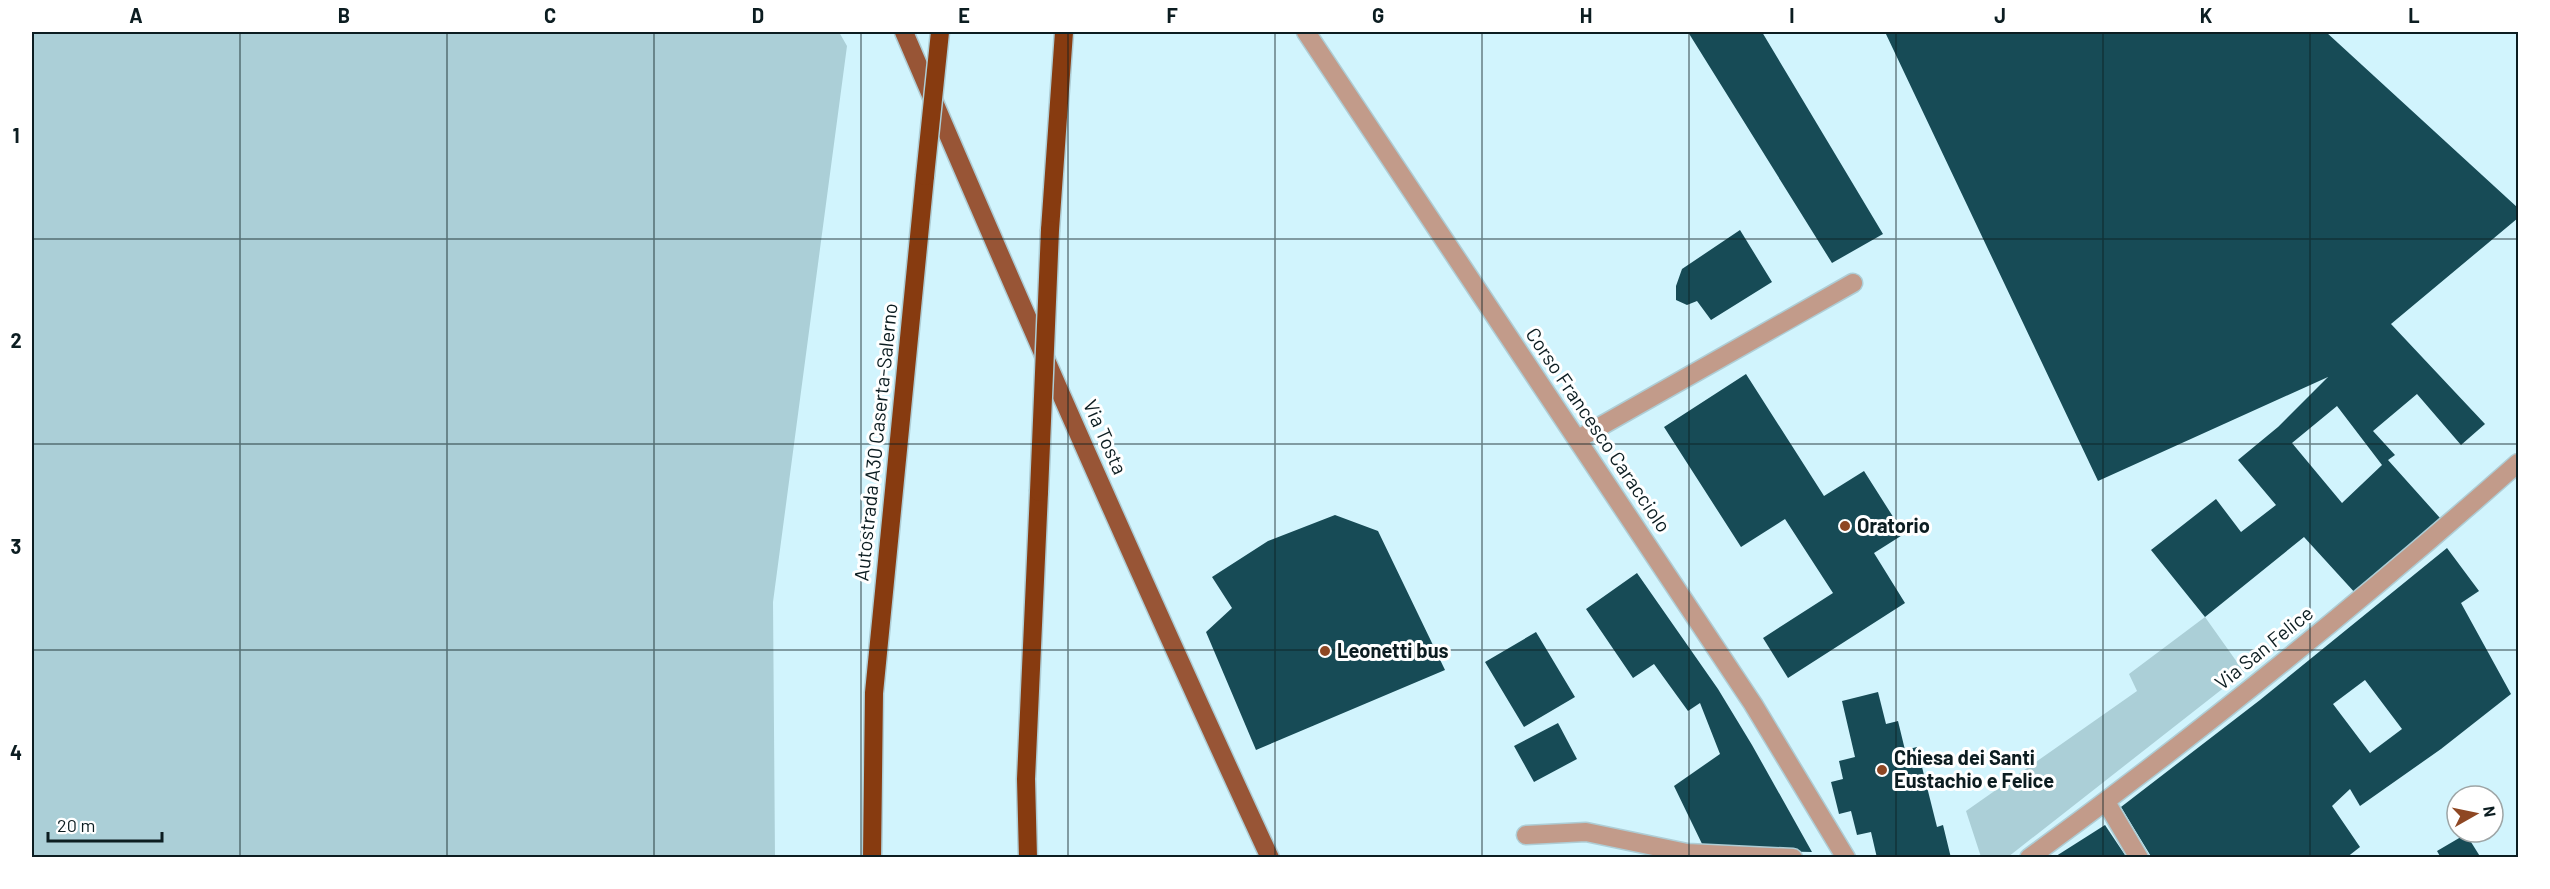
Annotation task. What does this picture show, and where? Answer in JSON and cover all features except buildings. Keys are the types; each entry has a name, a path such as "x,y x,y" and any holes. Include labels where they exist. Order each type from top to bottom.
{"highway":[{"name":"Autostrada A30 Caserta-Salerno","path":"872,858 874,693 940,32"},
{"path":"1028,858 1026,778 1050,230 1064,32"}],"main road":[{"name":"Via Tosta","path":"903,32 1158,613 1270,858"}],"street":[{"name":"Corso Francesco Caracciolo","path":"1306,32 1753,704 1846,858"},
{"path":"1578,439 1853,283"},
{"name":"Via San Felice","path":"2029,858 2106,802 2255,685 2427,543 2518,464"},
{"path":"2106,802 2139,858"},
{"path":"1526,835 1586,832 1687,853 1793,858"}],"green space":[{"path":"32,32 839,32 847,46 773,602 775,857 32,857"},
{"path":"2205,617 2244,672 2008,857 1981,857 1966,811 2137,691 2129,674"}],"place":[{"name":"Oratorio","path":"1845,526"},
{"name":"Leonetti bus","path":"1325,651"},
{"name":"Chiesa dei Santi Eustachio e Felice","path":"1882,770"}]}
